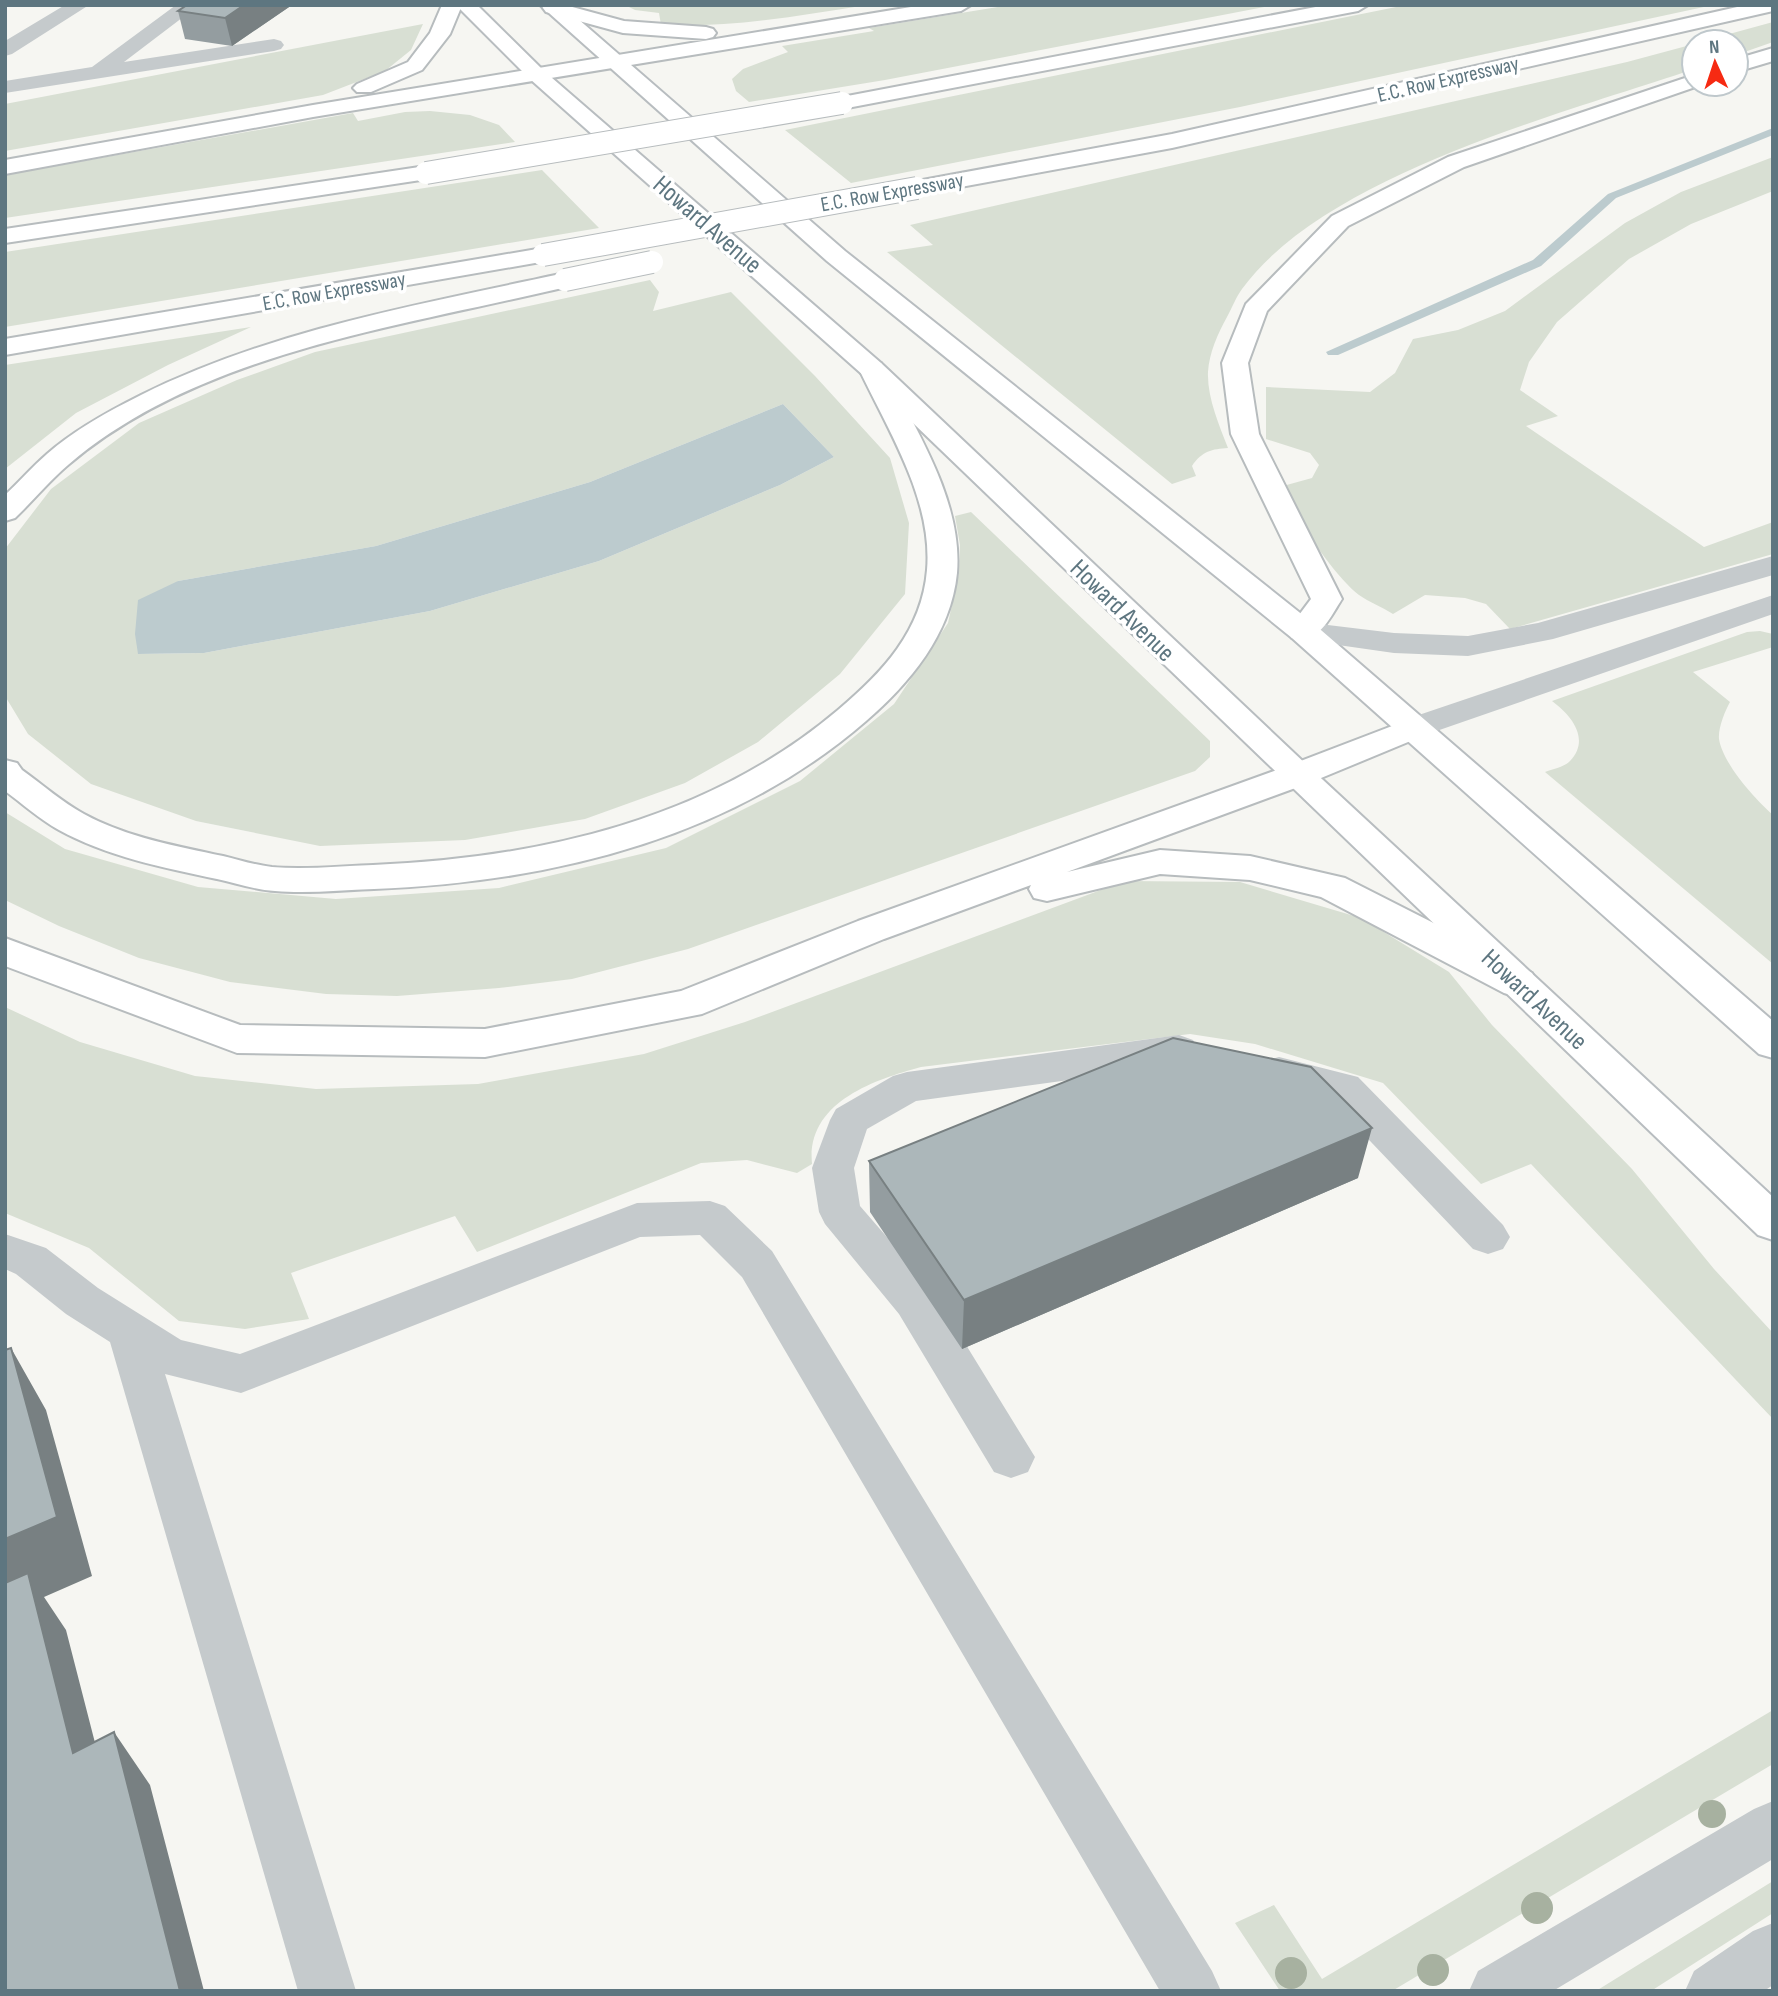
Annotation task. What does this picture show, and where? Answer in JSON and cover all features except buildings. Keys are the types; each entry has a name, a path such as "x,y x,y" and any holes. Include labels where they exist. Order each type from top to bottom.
{"main road":[{"path":"313,111 415,66 440,34 452,5"},
{"name":"Howard Avenue","path":"466,5 537,75 872,369 1297,775 1773,1223"},
{"path":"5,167 313,111 961,5"},
{"path":"5,236 426,173 842,103 1358,5"},
{"name":"E.C. Row Expressway","path":"5,347 543,255 925,196 1773,5"},
{"path":"551,6 623,27 707,33 851,23"},
{"path":"551,6 836,256 1303,631 1773,1044"},
{"path":"1750,61 1773,54"},
{"path":"1303,631 1326,599 1285,513 1256,463 1245,434 1235,363 1255,309 1340,221 1456,162 1680,86"},
{"path":"702,252 925,196"},
{"path":"5,512 20,494 69,451 126,412 197,378 314,338 674,257"},
{"path":"5,771 10,778 76,825 161,856 273,879 407,877 537,860 642,833 744,792 846,724 904,667 933,618 943,568 936,512 918,466 872,369"},
{"path":"5,951 237,1039 485,1043 688,1004 871,930 1297,775 1413,728"},
{"path":"871,930 1160,862 1237,867 1332,887 1518,983"}],"street":[{"path":"8,45 79,5"},
{"path":"94,73 189,5"},
{"path":"5,87 274,45"},
{"path":"1303,631 1394,643 1468,646 1542,632 1773,565"},
{"path":"1413,728 1771,606"},
{"path":"1011,1457 915,1301 840,1212 834,1168 850,1120 907,1087 1187,1049 1344,1088 1488,1237"},
{"path":"5,1251 31,1261 82,1301 169,1356 241,1374 637,1220 710,1218 757,1264 1192,1991"},
{"path":"128,1330 327,1991"},
{"path":"1498,1991 1773,1828"},
{"path":"1714,1991 1773,1951"}],"shaded area":[{"path":"625,5 867,5 713,25 661,25 659,13 635,10"},
{"path":"1010,5 1275,5 885,80 749,102 736,91 732,79 743,69 788,52 782,46 874,31 869,28"},
{"path":"1406,5 1713,5 1240,107 851,183 785,130"},
{"path":"1773,22 1773,42 1750,50 1750,28"},
{"path":"423,24 411,50 385,71 323,95 5,151 5,104"},
{"path":"1680,48 1680,74 1515,128 1450,153 1387,181 1330,212 1280,248 1240,292 1217,336 1210,358 1209,391 1228,448 1204,454 1192,466 1196,476 1172,484 887,252 933,245 910,225"},
{"path":"430,111 470,115 499,125 515,142 5,218 5,175 353,113 358,121 405,112"},
{"path":"1773,157 1773,191 1691,224 1629,259 1557,322 1529,362 1520,390 1558,416 1526,426 1704,547 1773,522 1773,554 1510,629 1486,604 1465,598 1425,595 1393,614 1363,598 1349,586 1315,544 1288,498 1283,486 1312,478 1319,465 1310,453 1266,439 1266,387 1370,392 1395,373 1413,339 1458,330 1505,311 1625,223 1681,192"},
{"path":"542,170 599,228 5,327 5,252"},
{"path":"650,280 659,292 653,311 731,292 815,376 890,458 909,523 905,594 840,674 758,742 685,783 585,819 465,840 320,846 196,821 91,784 28,734 5,696 5,549 51,489 139,423 237,380 315,352","holes":["783,404 834,457 780,485 599,561 430,611 204,653 138,654 178,581 376,546 590,482"]},
{"path":"251,327 168,365 76,413 5,469 5,365"},
{"path":"783,404 834,457 780,485 599,561 430,611 204,653 138,654 135,634 138,600 178,581 376,546 590,482"},
{"path":"971,512 1210,741 1210,757 1195,771 688,949 572,979 499,988 397,996 326,994 230,982 139,958 59,926 5,900 5,812 65,849 198,887 336,899 499,888 666,848 800,781 894,704 948,623 959,573 960,545 955,516"},
{"path":"1747,632 1773,634 1773,647 1693,672 1730,702 1720,730 1722,749 1741,780 1773,815 1773,964 1545,772 1568,763 1579,744 1579,736 1572,720 1552,701"},
{"path":"1125,881 1240,882 1361,918 1449,972 1492,1025 1632,1169 1714,1269 1773,1333 1773,1419 1531,1164 1481,1184 1383,1083 1255,1044 1190,1034 921,1067 902,1072 864,1087 831,1110 820,1125 813,1143 812,1164 797,1173 747,1160 701,1163 477,1252 455,1216 291,1273 309,1319 245,1329 179,1321 89,1248 5,1213 5,1007 80,1042 195,1076 316,1089 478,1084 644,1054 745,1022"},
{"path":"1773,1710 1773,1764 1392,1991 1280,1991 1235,1923 1274,1905 1322,1979"},
{"path":"1773,1881 1773,1913 1651,1991 1596,1991"}],"waterway":[{"path":"1333,352 1537,263 1612,196 1773,131"}]}
